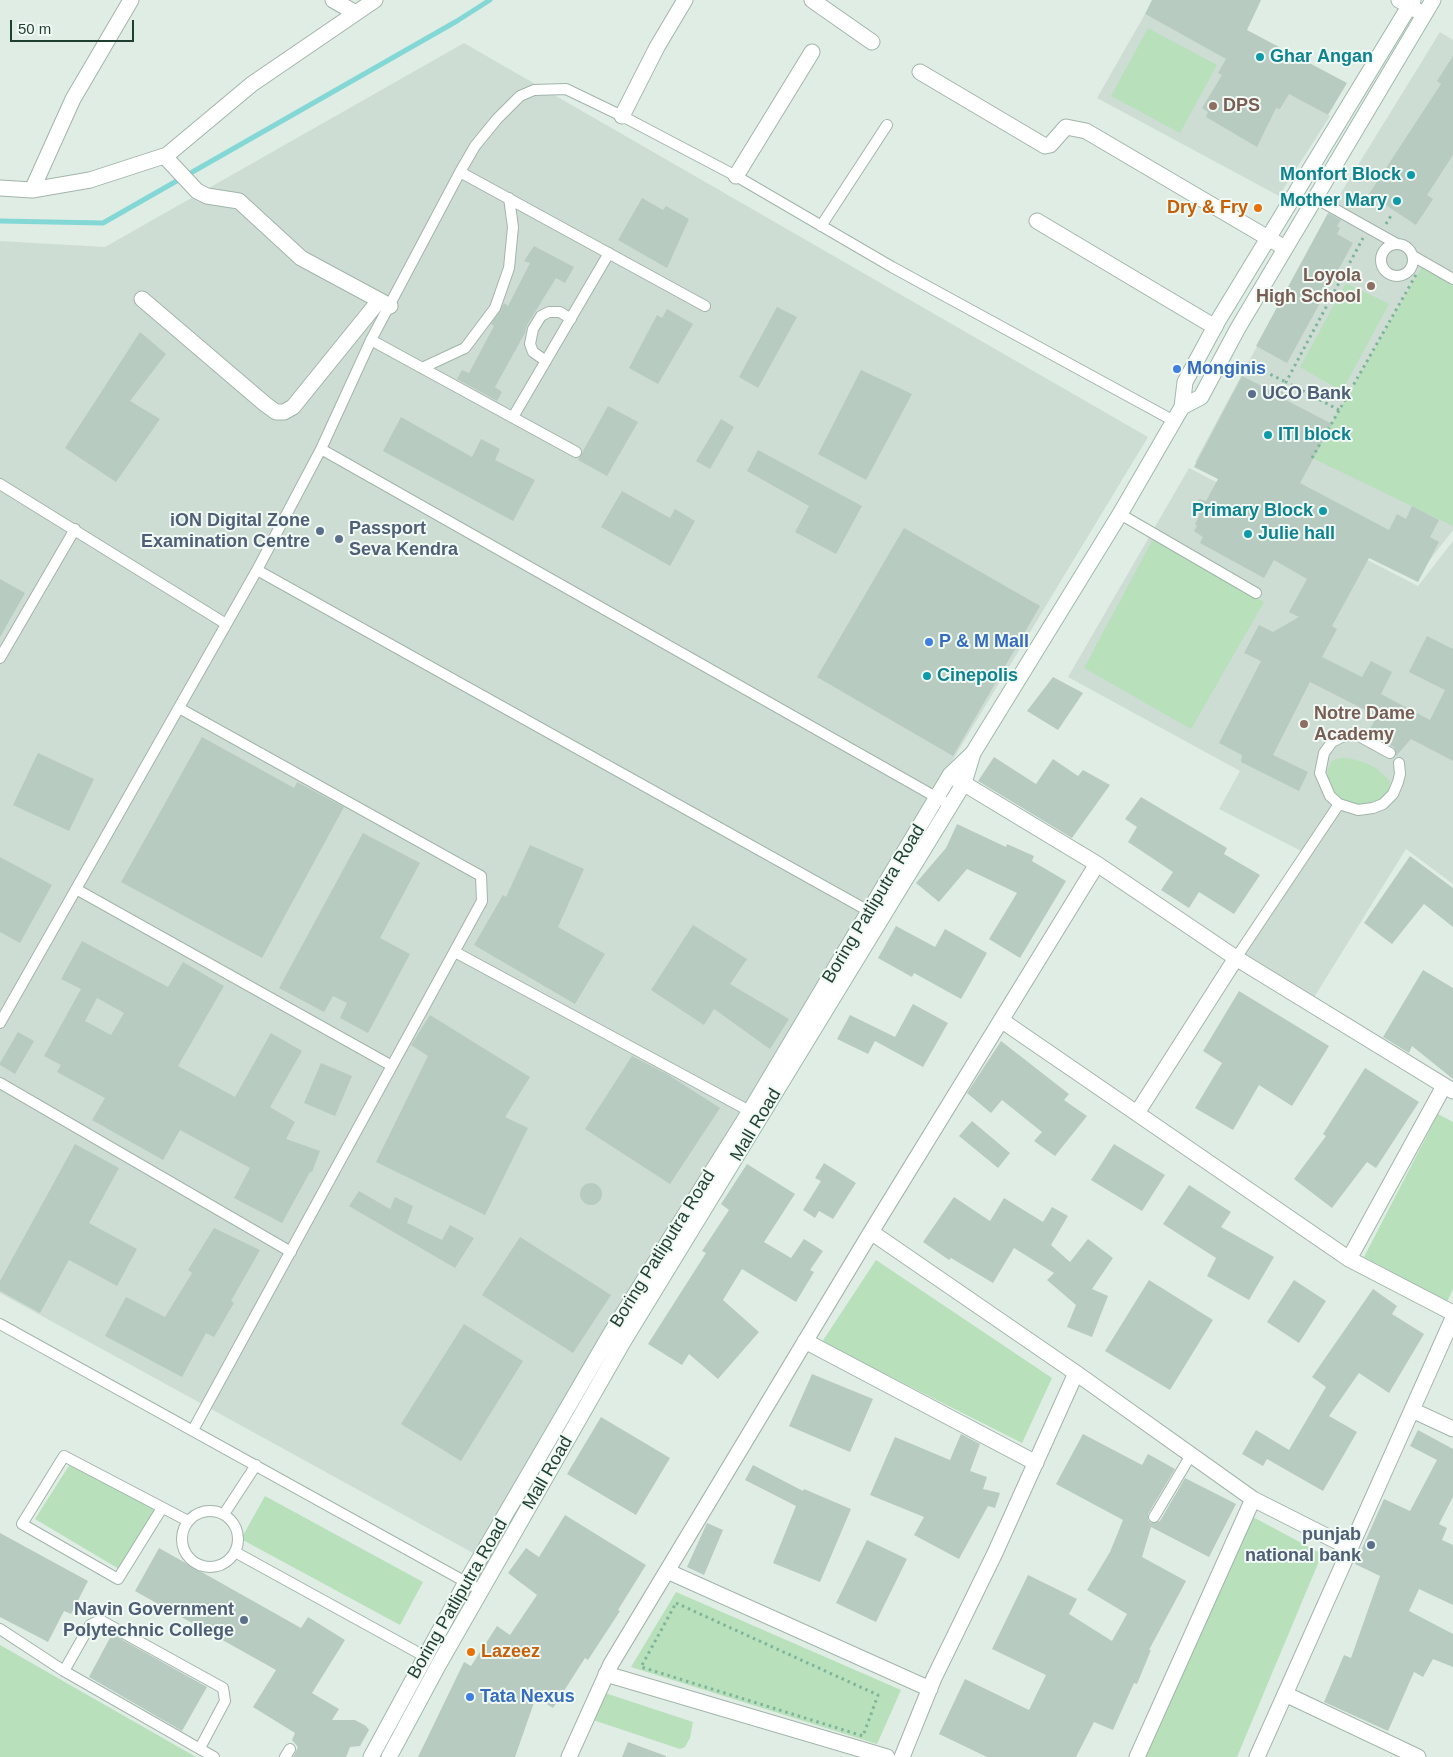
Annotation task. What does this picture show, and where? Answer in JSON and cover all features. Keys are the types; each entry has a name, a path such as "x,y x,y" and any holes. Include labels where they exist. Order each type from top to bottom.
{"street":[{"path":"32,190 73,99 131,0"},
{"path":"333,0 354,12"},
{"path":"0,188 32,190 90,180 170,160 252,84 354,12 375,0"},
{"path":"622,116 657,47 685,0"},
{"path":"812,0 872,42"},
{"path":"1182,407 1201,397 1238,328 1433,0"},
{"path":"973,753 1120,514 1174,421 1182,407 1184,382 1217,323 1363,81 1407,2 1423,14"},
{"path":"736,176 812,52"},
{"path":"920,72 1045,146 1050,145 1066,127 1086,131 1285,248"},
{"path":"1363,81 1379,89"},
{"path":"142,299 276,412 284,412 293,407 384,304 301,258 239,201 207,196 191,186 170,160"},
{"path":"1315,161 1331,170"},
{"path":"1037,221 1217,323 1238,328"},
{"name":"Boring Patliputra Road","path":"876,915 936,798 950,775 973,753"},
{"name":"Mall Road","path":"389,1757 439,1664 523,1517 617,1338 876,915 964,783 973,753"},
{"path":"950,775 1097,864 1236,958 1448,1088 1349,1258"},
{"path":"569,1757 606,1674 870,1232 1097,864"},
{"path":"1137,1113 1236,958"},
{"path":"1001,1020 1349,1258 1453,1313"},
{"path":"870,1232 1076,1373 1254,1499 1350,1548"},
{"path":"1257,1757 1453,1318"},
{"name":"Boring Patliputra Road","path":"371,1757 424,1656 466,1582 510,1508 617,1338"},
{"path":"805,1341 1036,1463"},
{"path":"902,1757 930,1689 1076,1373"},
{"path":"1412,1410 1453,1429"},
{"path":"1137,1757 1254,1499"},
{"path":"510,1508 523,1517"},
{"path":"667,1571 930,1689"},
{"path":"424,1656 439,1664"},
{"path":"606,1674 887,1757"},
{"path":"1285,1694 1418,1757"}],"lane":[{"path":"0,1023 257,570 321,449 371,340 384,304 475,146 497,119 520,96 534,90 566,89 622,116 736,176 901,272 1174,421"},
{"path":"821,226 887,125"},
{"path":"460,172 705,306"},
{"path":"422,368 465,348 495,308 509,268 513,227 509,198"},
{"path":"1315,198 1368,229 1397,244 1408,247 1413,256 1453,279"},
{"path":"1397,244 1392,245 1383,252 1382,262 1386,271 1395,276 1404,274 1412,267 1413,256"},
{"path":"513,417 609,253"},
{"path":"546,362 538,357 530,344 533,328 542,316 549,312 560,312 571,319"},
{"path":"371,340 576,452"},
{"path":"321,449 950,805"},
{"path":"0,484 226,624"},
{"path":"1120,514 1256,593"},
{"path":"0,658 74,530"},
{"path":"257,570 876,915"},
{"path":"178,708 481,876 482,901 193,1430"},
{"path":"1390,753 1359,736 1344,736 1332,742 1324,753 1320,773 1330,796 1339,804 1358,810 1384,804 1393,794 1398,782 1400,774 1399,763"},
{"path":"1236,958 1339,804"},
{"path":"76,889 392,1066"},
{"path":"454,952 755,1114"},
{"path":"0,1083 291,1252"},
{"path":"0,1324 482,1591"},
{"path":"1154,1517 1191,1455"},
{"path":"162,1508 118,1579 22,1524 64,1456 188,1521"},
{"path":"224,1514 256,1465"},
{"path":"209,1510 224,1514 236,1527 238,1535 235,1552 222,1565 203,1567 194,1563 183,1548 183,1529 188,1521 194,1516 209,1510"},
{"path":"235,1552 424,1656"},
{"path":"64,1671 90,1625 100,1620 224,1688 225,1701 200,1748"},
{"path":"0,1629 64,1671 214,1757"}],"path":[{"path":"1286,382 1368,229"},
{"path":"1312,458 1424,262"},
{"path":"1246,363 1339,410"},
{"path":"676,1603 878,1695 863,1736 641,1667 676,1603"}],"shaded area":[{"name":"DPS","path":"1145,14 1330,116 1279,196 1097,98"},
{"name":"Loyola High School","path":"1440,32 1453,40 1453,530 1416,578 1195,462 1329,212"},
{"path":"464,43 1148,437 473,1553 0,1293 0,241 105,247"},
{"name":"Notre Dame Academy","path":"1189,468 1418,586 1453,541 1453,884 1406,849 1313,999 1241,952 1305,853 1219,809 1240,771 1068,677"}],"green space":[{"path":"1148,28 1217,65 1180,133 1111,96"},
{"path":"1422,267 1453,286 1453,526 1312,458"},
{"path":"1346,283 1389,304 1342,391 1300,367"},
{"path":"1153,539 1264,602 1191,729 1084,668"},
{"path":"1339,758 1349,758 1366,763 1376,768 1390,781 1388,792 1380,802 1364,807 1342,801 1333,794 1329,787 1327,771 1332,761"},
{"path":"1438,1114 1453,1122 1453,1289 1447,1302 1364,1257"},
{"path":"876,1260 1052,1378 1022,1443 822,1342"},
{"path":"70,1464 155,1510 119,1569 35,1519"},
{"path":"265,1496 423,1582 400,1625 241,1539"},
{"path":"1253,1517 1322,1554 1237,1757 1144,1757"},
{"path":"676,1592 901,1690 877,1744 631,1667"},
{"path":"0,1645 196,1757 0,1757"},
{"path":"602,1692 693,1722 690,1738 685,1747 680,1749 593,1720"}],"building":[{"name":"Ghar Angan","path":"1152,0 1261,0 1247,30 1347,83 1328,115 1289,94 1280,109 1276,108 1257,147 1206,117 1208,112 1202,108 1222,75 1218,73 1226,59 1145,14"},
{"name":"Monfort Block","path":"1453,56 1453,155 1427,195 1433,199 1416,225 1369,194 1441,84 1437,81"},
{"path":"642,198 663,210 666,206 689,219 667,268 618,240"},
{"path":"1328,213 1341,220 1337,226 1340,228 1337,234 1353,243 1287,363 1256,346"},
{"path":"534,246 574,267 565,283 556,278 527,325 525,333 495,387 502,392 497,401 457,379 462,370 469,373 494,326 491,324 504,303 508,306 530,263 524,261"},
{"path":"777,307 797,317 758,388 739,377"},
{"path":"667,309 693,324 658,384 629,368 657,315 662,318"},
{"path":"140,332 166,354 130,401 160,419 116,482 65,448"},
{"path":"861,370 912,394 866,480 818,454"},
{"path":"1242,376 1272,391 1274,387 1287,394 1284,399 1332,424 1300,483 1389,530 1397,514 1406,519 1412,506 1439,520 1430,537 1439,542 1418,582 1369,558 1332,626 1337,629 1322,657 1362,677 1371,661 1392,672 1381,694 1430,720 1445,690 1409,672 1427,636 1453,649 1453,761 1411,739 1396,756 1394,747 1368,733 1377,716 1310,682 1273,755 1308,772 1299,791 1241,762 1242,755 1219,743 1261,661 1244,653 1259,625 1273,632 1299,617 1289,612 1307,579 1274,560 1264,578 1200,543 1203,537 1194,531 1200,514 1193,510 1199,499 1206,501 1218,479 1194,467"},
{"path":"608,406 638,422 607,476 578,460"},
{"path":"401,417 472,457 481,439 500,449 495,460 535,480 513,521 383,451"},
{"path":"721,419 734,427 710,469 696,461"},
{"path":"758,450 862,506 836,554 795,532 809,506 747,471"},
{"path":"622,491 670,518 675,509 695,521 670,566 601,527"},
{"name":"P & M Mall","path":"904,528 1040,606 953,756 817,677"},
{"path":"0,579 25,593 0,637"},
{"path":"1053,677 1083,693 1058,730 1027,711"},
{"path":"202,737 294,788 297,782 344,807 262,958 121,882"},
{"path":"38,753 94,779 69,831 13,805"},
{"path":"994,757 1036,784 1053,759 1078,776 1083,770 1110,785 1072,838 978,781"},
{"path":"1141,797 1227,848 1224,854 1260,875 1234,914 1199,892 1189,908 1161,890 1173,872 1128,842 1137,827 1125,819"},
{"path":"957,824 1006,847 1007,844 1034,856 1032,861 1066,881 1020,958 989,939 1017,893 967,869 939,902 916,883 946,848"},
{"path":"363,833 420,863 380,938 410,954 368,1033 340,1018 347,1003 333,996 324,1012 279,988"},
{"path":"530,845 584,869 558,927 605,954 575,1004 474,945 503,895 506,897"},
{"path":"1410,856 1453,888 1453,927 1424,904 1392,944 1364,923"},
{"path":"0,857 52,885 20,943 0,932"},
{"path":"693,925 747,959 730,984 789,1019 770,1049 714,1009 704,1025 651,990"},
{"path":"896,926 935,947 945,929 987,953 961,999 914,973 912,977 878,958"},
{"path":"82,941 168,987 183,962 224,986 178,1066 235,1097 271,1033 302,1051 270,1107 295,1122 286,1139 320,1151 312,1172 310,1172 282,1223 234,1198 250,1168 180,1130 163,1160 92,1120 105,1098 57,1072 61,1065 44,1056 81,989 61,979","holes":["97,998 124,1013 111,1035 85,1021"]},
{"path":"1423,970 1453,988 1453,1079 1412,1046 1409,1053 1383,1037"},
{"path":"1239,991 1329,1046 1292,1106 1259,1085 1233,1130 1195,1108 1222,1063 1203,1051"},
{"path":"913,1004 948,1023 923,1067 875,1041 868,1054 837,1039 850,1015 895,1037"},
{"path":"430,1015 530,1077 505,1117 528,1128 485,1215 376,1162 428,1056 411,1045"},
{"path":"18,1032 34,1041 15,1074 0,1065 0,1063"},
{"path":"1001,1041 1069,1094 1064,1100 1087,1116 1055,1156 1034,1141 1042,1132 1002,1100 991,1113 967,1093"},
{"path":"632,1056 667,1074 720,1108 670,1184 585,1129"},
{"path":"321,1063 352,1076 335,1116 304,1103"},
{"path":"1365,1068 1419,1102 1376,1168 1367,1162 1332,1208 1294,1179 1326,1136 1323,1134"},
{"path":"972,1121 1010,1153 998,1168 959,1136"},
{"path":"75,1144 119,1168 89,1223 137,1249 117,1286 69,1260 40,1313 0,1291 0,1281"},
{"path":"1114,1144 1165,1175 1142,1211 1091,1180"},
{"path":"824,1163 856,1183 833,1219 819,1211 815,1218 803,1210 821,1181 815,1178"},
{"path":"747,1164 795,1194 764,1242 791,1258 804,1239 823,1251 810,1270 814,1272 796,1302 742,1269 723,1300 759,1332 718,1379 689,1354 682,1365 648,1344 706,1253 702,1251 729,1210 721,1204"},
{"path":"587,1183 595,1183 602,1190 602,1198 595,1205 587,1205 580,1198 580,1190"},
{"path":"1189,1185 1231,1212 1221,1227 1274,1257 1249,1300 1207,1276 1216,1258 1163,1224"},
{"path":"359,1191 390,1209 395,1197 413,1206 407,1223 442,1240 450,1225 474,1238 455,1268 349,1206"},
{"path":"954,1197 990,1221 1004,1198 1043,1222 1052,1207 1068,1216 1051,1245 1070,1262 1088,1239 1113,1258 1092,1289 1108,1296 1092,1337 1067,1327 1076,1305 1047,1280 1054,1273 1014,1248 993,1283 951,1258 949,1260 923,1242"},
{"path":"214,1228 260,1250 231,1301 234,1303 214,1337 206,1333 182,1377 105,1336 126,1297 165,1317 192,1273 188,1270"},
{"path":"520,1237 611,1295 573,1353 482,1295"},
{"path":"1149,1280 1213,1320 1170,1390 1105,1351"},
{"path":"1294,1280 1326,1301 1299,1343 1267,1322"},
{"path":"1373,1289 1397,1306 1392,1314 1424,1334 1389,1393 1359,1373 1329,1416 1357,1432 1323,1491 1267,1459 1263,1466 1242,1454 1256,1430 1289,1450 1326,1387 1312,1377"},
{"path":"464,1324 523,1361 461,1461 401,1424"},
{"path":"812,1374 873,1399 850,1452 789,1426"},
{"path":"601,1417 670,1458 636,1515 567,1474"},
{"path":"1418,1430 1453,1449 1453,1497 1439,1524 1447,1528 1442,1540 1453,1545 1453,1605 1419,1589 1409,1611 1453,1634 1453,1667 1433,1659 1423,1677 1414,1672 1388,1731 1324,1702 1344,1655 1351,1658 1380,1576 1355,1564 1384,1499 1410,1511 1437,1460 1410,1446"},
{"path":"961,1434 980,1444 970,1471 987,1477 983,1489 1000,1493 995,1508 988,1506 959,1559 914,1535 924,1517 870,1495 895,1437 950,1460"},
{"path":"1083,1434 1142,1465 1148,1454 1175,1469 1148,1514 1148,1520 1151,1523 1160,1521 1185,1478 1236,1504 1209,1557 1151,1527 1142,1557 1186,1581 1149,1650 1151,1650 1137,1684 1134,1683 1113,1730 1094,1722 1076,1757 987,1757 939,1734 965,1679 1029,1710 1046,1675 992,1649 1028,1575 1077,1599 1069,1614 1112,1641 1127,1614 1087,1590 1110,1552 1123,1520 1056,1484"},
{"path":"753,1465 803,1491 804,1489 851,1509 820,1582 773,1563 796,1506 745,1480"},
{"path":"565,1515 646,1565 618,1610 620,1611 588,1660 585,1658 553,1708 536,1697 515,1757 418,1757 464,1662 471,1666 497,1626 510,1635 537,1595 508,1573 526,1548 539,1557"},
{"path":"707,1523 723,1530 704,1575 687,1567"},
{"path":"0,1533 88,1581 71,1614 64,1611 48,1642 0,1617"},
{"path":"867,1540 907,1559 876,1622 836,1603"},
{"path":"159,1548 301,1628 308,1617 345,1640 312,1693 339,1709 332,1720 355,1720 366,1726 369,1730 360,1746 350,1747 346,1757 293,1757 298,1747 292,1740 295,1733 253,1707 276,1670 135,1591"},
{"path":"112,1634 207,1687 182,1731 89,1677"},
{"path":"628,1742 666,1756 666,1757 622,1757"}],"waterway":[{"path":"0,221 103,223 457,21 490,0"}],"place":[{"name":"Ghar Angan","path":"1260,57"},
{"name":"DPS","path":"1213,106"},
{"name":"Monfort Block","path":"1411,175"},
{"name":"Mother Mary","path":"1397,201"},
{"name":"Dry & Fry","path":"1258,208"},
{"name":"Loyola High School","path":"1371,286"},
{"name":"Monginis","path":"1177,369"},
{"name":"UCO Bank","path":"1252,394"},
{"name":"ITI block","path":"1268,435"},
{"name":"Primary Block","path":"1323,511"},
{"name":"iON Digital Zone Examination Centre","path":"320,531"},
{"name":"Julie hall","path":"1248,534"},
{"name":"Passport Seva Kendra","path":"339,539"},
{"name":"P & M Mall","path":"929,642"},
{"name":"Cinepolis","path":"927,676"},
{"name":"Notre Dame Academy","path":"1304,724"},
{"name":"punjab national bank","path":"1371,1545"},
{"name":"Navin Government Polytechnic College","path":"244,1620"},
{"name":"Lazeez","path":"471,1652"},
{"name":"Tata Nexus","path":"470,1697"}]}
